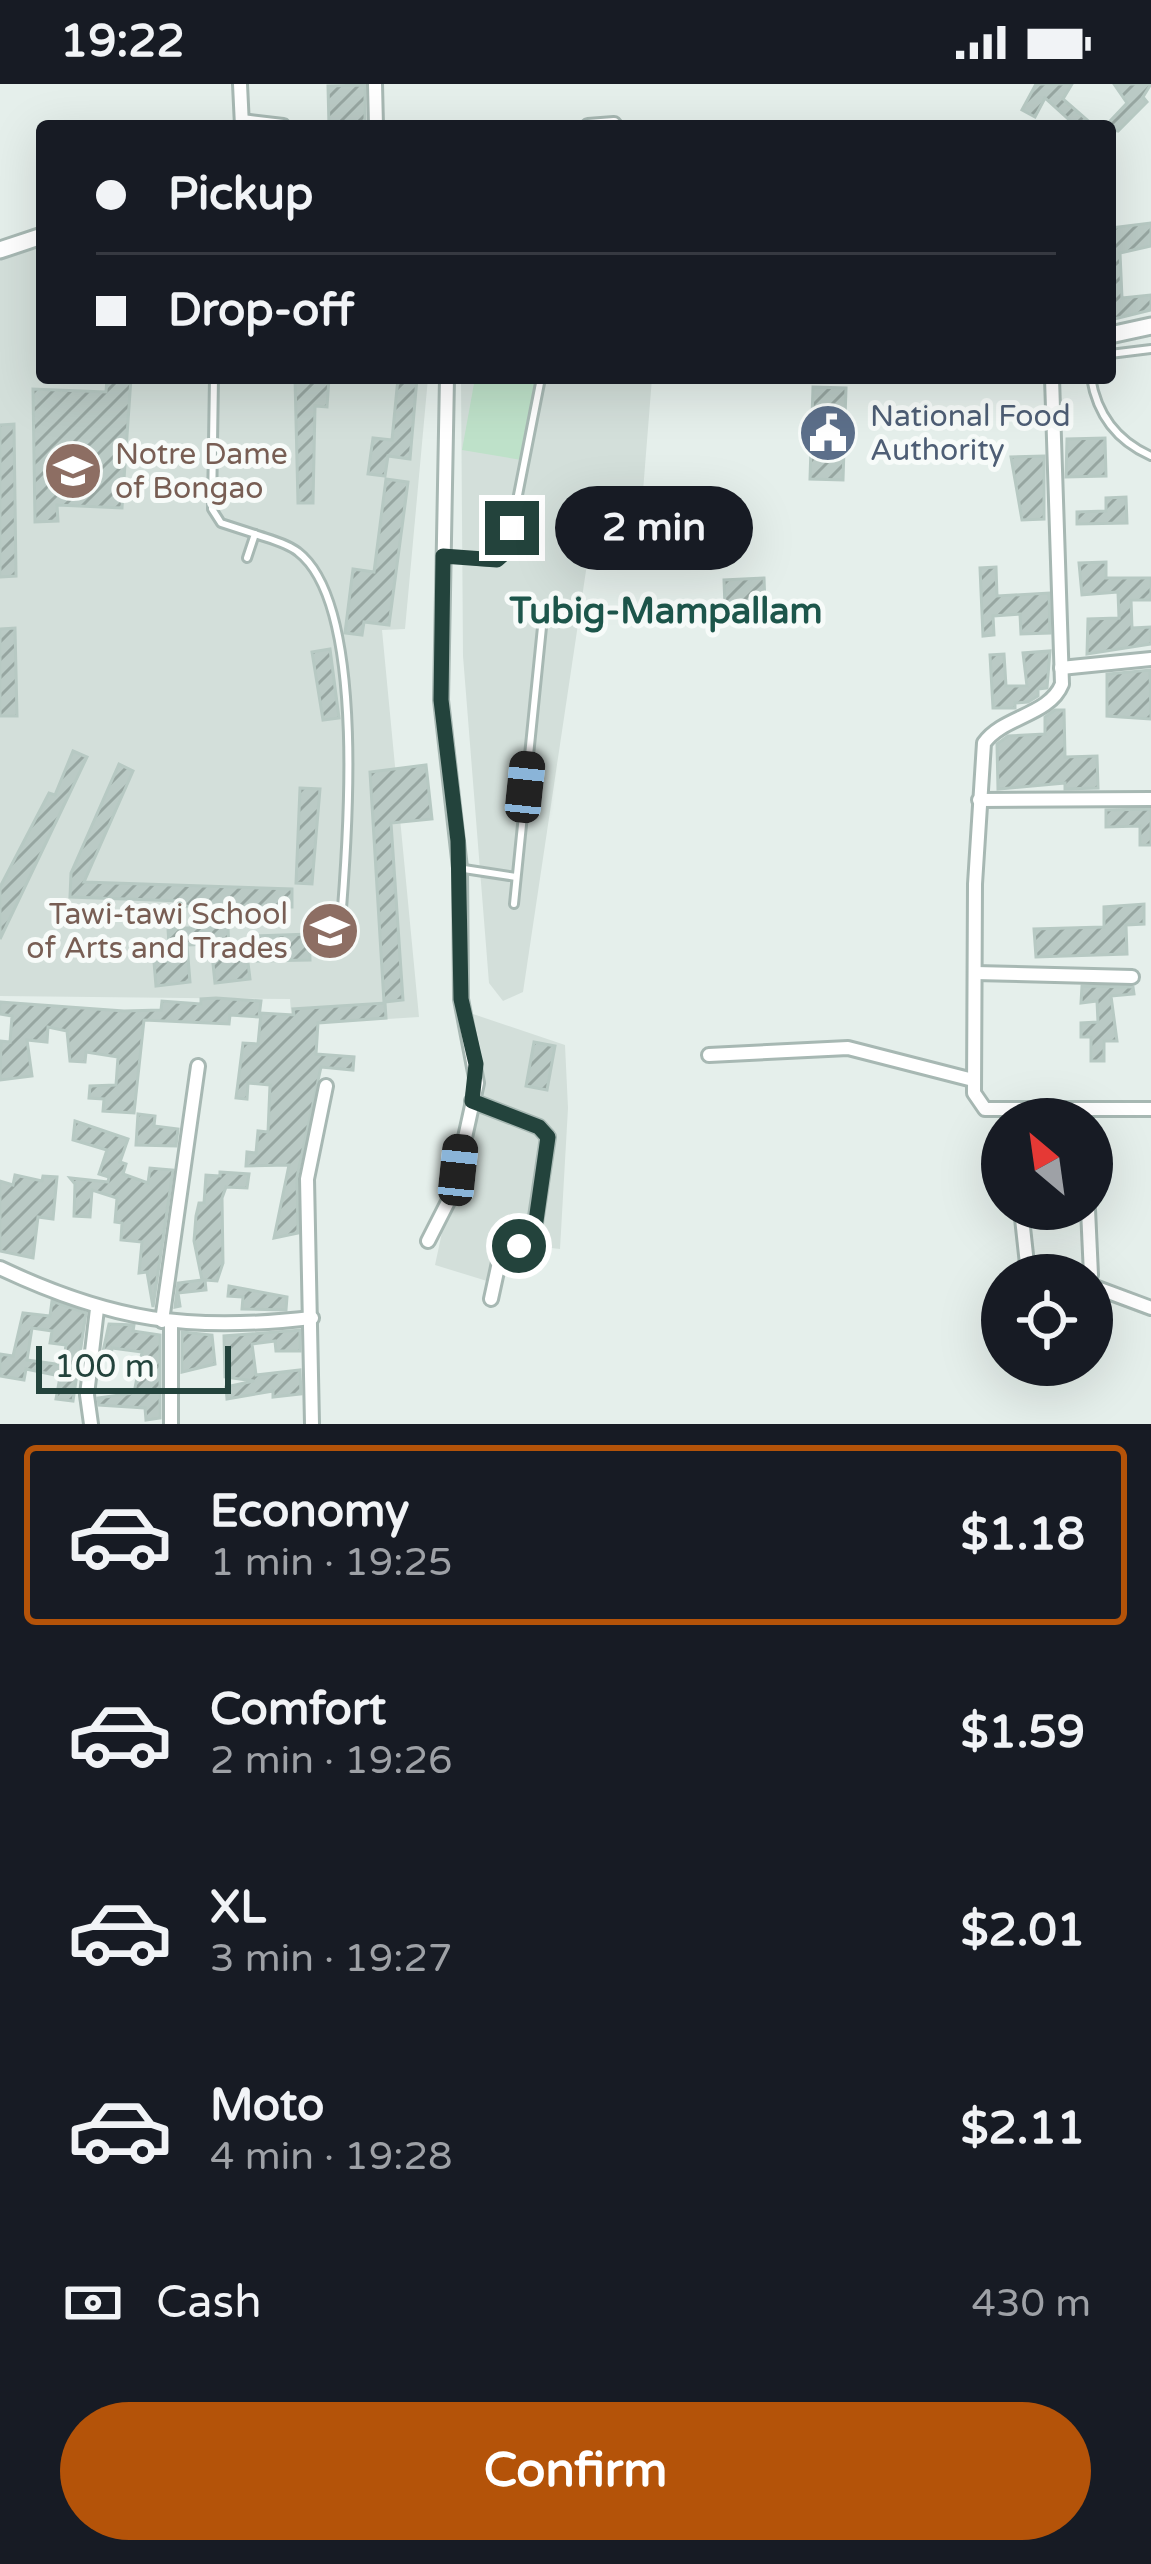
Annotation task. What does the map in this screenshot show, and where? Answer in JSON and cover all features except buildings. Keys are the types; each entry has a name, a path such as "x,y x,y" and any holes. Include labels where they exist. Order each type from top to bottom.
{"street":[{"path":"240,84 242,120"},
{"path":"376,84 376,120"},
{"path":"0,250 36,238"},
{"path":"1116,334 1151,326"},
{"path":"428,1241 453,1192 476,1064 461,999 460,868 441,700 447,384"},
{"path":"981,1106 973,1080 979,800 986,738 1055,698 1061,668 1052,384"},
{"path":"1061,668 1151,659"},
{"path":"979,800 1151,799"},
{"path":"975,973 1132,977"},
{"path":"709,1055 848,1048 973,1080"},
{"path":"171,1424 166,1321 198,1066"},
{"path":"312,1424 307,1179 326,1086"},
{"path":"472,1101 539,1127 548,1137 532,1243 527,1248 503,1244 491,1299"},
{"path":"1113,1112 1151,1109 1151,1121"},
{"path":"0,1268 97,1309 166,1321 224,1324 313,1318"},
{"path":"1113,1294 1151,1308"},
{"path":"92,1424 87,1395 97,1309"}],"lane":[{"path":"1116,352 1151,349"},
{"path":"214,384 212,509 221,523 294,549 308,562 339,643 350,755 340,933"},
{"path":"443,556 488,560 507,551 540,384"},
{"path":"1093,384 1102,415 1121,438 1151,455"},
{"path":"247,558 255,534"},
{"path":"514,904 542,627"},
{"path":"460,868 516,877"}],"shaded area":[{"path":"36,249 36,384 427,384 405,629 382,630 419,1017 292,1025 290,999 0,996 0,260"},
{"path":"461,384 652,384 640,529 624,565 587,564 523,992 503,1001 489,983 463,656"},
{"path":"470,1013 565,1045 568,1108 560,1249 516,1244 500,1285 435,1265 474,1083"}],"green space":[{"path":"474,384 540,384 527,461 462,450"}],"place":[{"name":"National Food Authority","path":"828,433"},
{"name":"Notre Dame of Bongao","path":"73,471"},
{"name":"Tawi-tawi School of Arts and Trades","path":"330,931"}],"district":[{"name":"Tubig-Mampallam","path":"666,610"}],"route":[{"path":"512,528 507,551 497,560 443,556 440,654 460,868 461,999 476,1064 472,1101 539,1127 548,1137 534,1235 530,1246 519,1246"}]}
